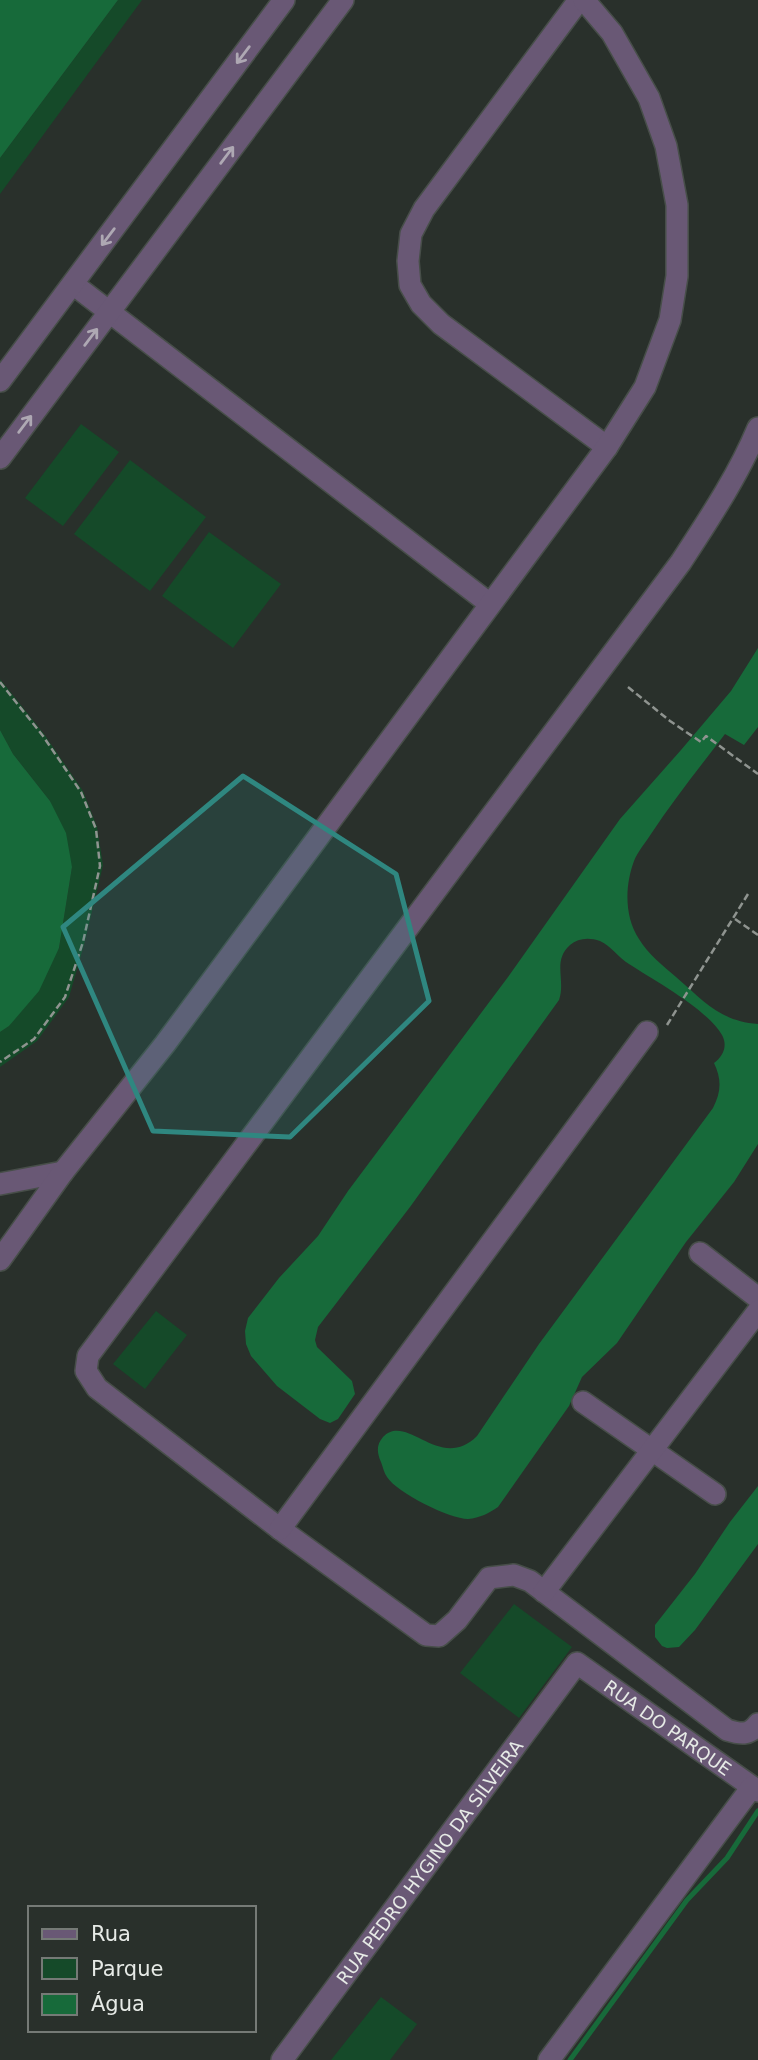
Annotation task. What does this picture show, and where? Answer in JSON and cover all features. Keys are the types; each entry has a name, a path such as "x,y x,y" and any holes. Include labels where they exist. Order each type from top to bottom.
{"street":[{"path":"0,381 284,0"},
{"path":"0,458 343,0"},
{"path":"579,0 424,209 411,234 408,261 410,285 421,304 440,324 607,447"},
{"path":"0,1260 63,1172 165,1044 607,447 645,387 670,320 677,276 677,205 666,146 649,97 612,33 584,0"},
{"path":"73,284 490,604"},
{"path":"758,428 721,500 681,562 88,1356 86,1371 97,1388 280,1530 426,1635 439,1636 457,1620 489,1578 514,1575 530,1581 727,1730 741,1734 753,1731 758,1724"},
{"path":"280,1530 657,1028"},
{"path":"0,1184 63,1172"},
{"path":"700,1253 758,1298"},
{"path":"544,1592 758,1311"},
{"path":"583,1402 715,1494"},
{"name":"RUA DO PARQUE","path":"577,1663 755,1789"},
{"name":"RUA PEDRO HYGINO DA SILVEIRA","path":"282,2060 577,1663"},
{"path":"549,2060 755,1789"}],"path":[{"path":"0,682 43,736 81,792 96,829 100,866 83,942 65,997 34,1039 0,1062"},
{"path":"628,687 701,742 706,736 758,774"},
{"path":"657,1028 680,1004 748,894"},
{"path":"733,918 758,935"}],"highlighted area":[{"path":"243,776 396,874 429,1001 290,1137 153,1131 63,927"}],"green space":[{"path":"118,0 142,0 0,194 0,158"},
{"path":"81,424 119,452 63,526 25,498"},
{"path":"130,460 206,517 150,591 74,534"},
{"path":"209,532 281,584 233,648 162,596"},
{"path":"0,679 44,734 83,791 97,827 103,865 69,997 37,1041 0,1067 0,1032 9,1026 59,948 72,867 50,801 13,754 0,730"},
{"path":"156,1311 187,1335 145,1389 113,1364"},
{"path":"514,1604 572,1647 519,1718 460,1673"},
{"path":"381,1997 417,2024 390,2060 331,2060"}],"water":[{"path":"0,0 118,0 0,158"},
{"path":"758,648 758,727 744,745 725,734 660,821 636,857 631,870 628,911 634,930 643,944 656,960 695,994 722,1014 758,1024 758,1144 734,1182 686,1242 617,1343 582,1377 569,1406 498,1507 484,1515 468,1519 449,1515 424,1504 393,1483 386,1475 380,1459 379,1443 392,1431 414,1435 437,1446 450,1448 463,1446 477,1436 539,1344 713,1108 720,1086 714,1063 722,1054 725,1043 715,1025 705,1015 625,961 604,943 584,939 570,945 560,964 559,1000 410,1207 318,1327 315,1340 317,1347 352,1381 355,1394 338,1419 330,1423 320,1419 277,1386 251,1356 246,1344 248,1318 279,1278 318,1236 620,819 731,691"},
{"path":"0,730 13,754 50,801 66,833 72,867 59,948 39,991 9,1026 0,1032"},
{"path":"758,1486 758,1544 695,1630 679,1647 662,1646 655,1637 655,1625"}],"waterway":[{"path":"570,2060 687,1900 727,1858 758,1811"}]}
